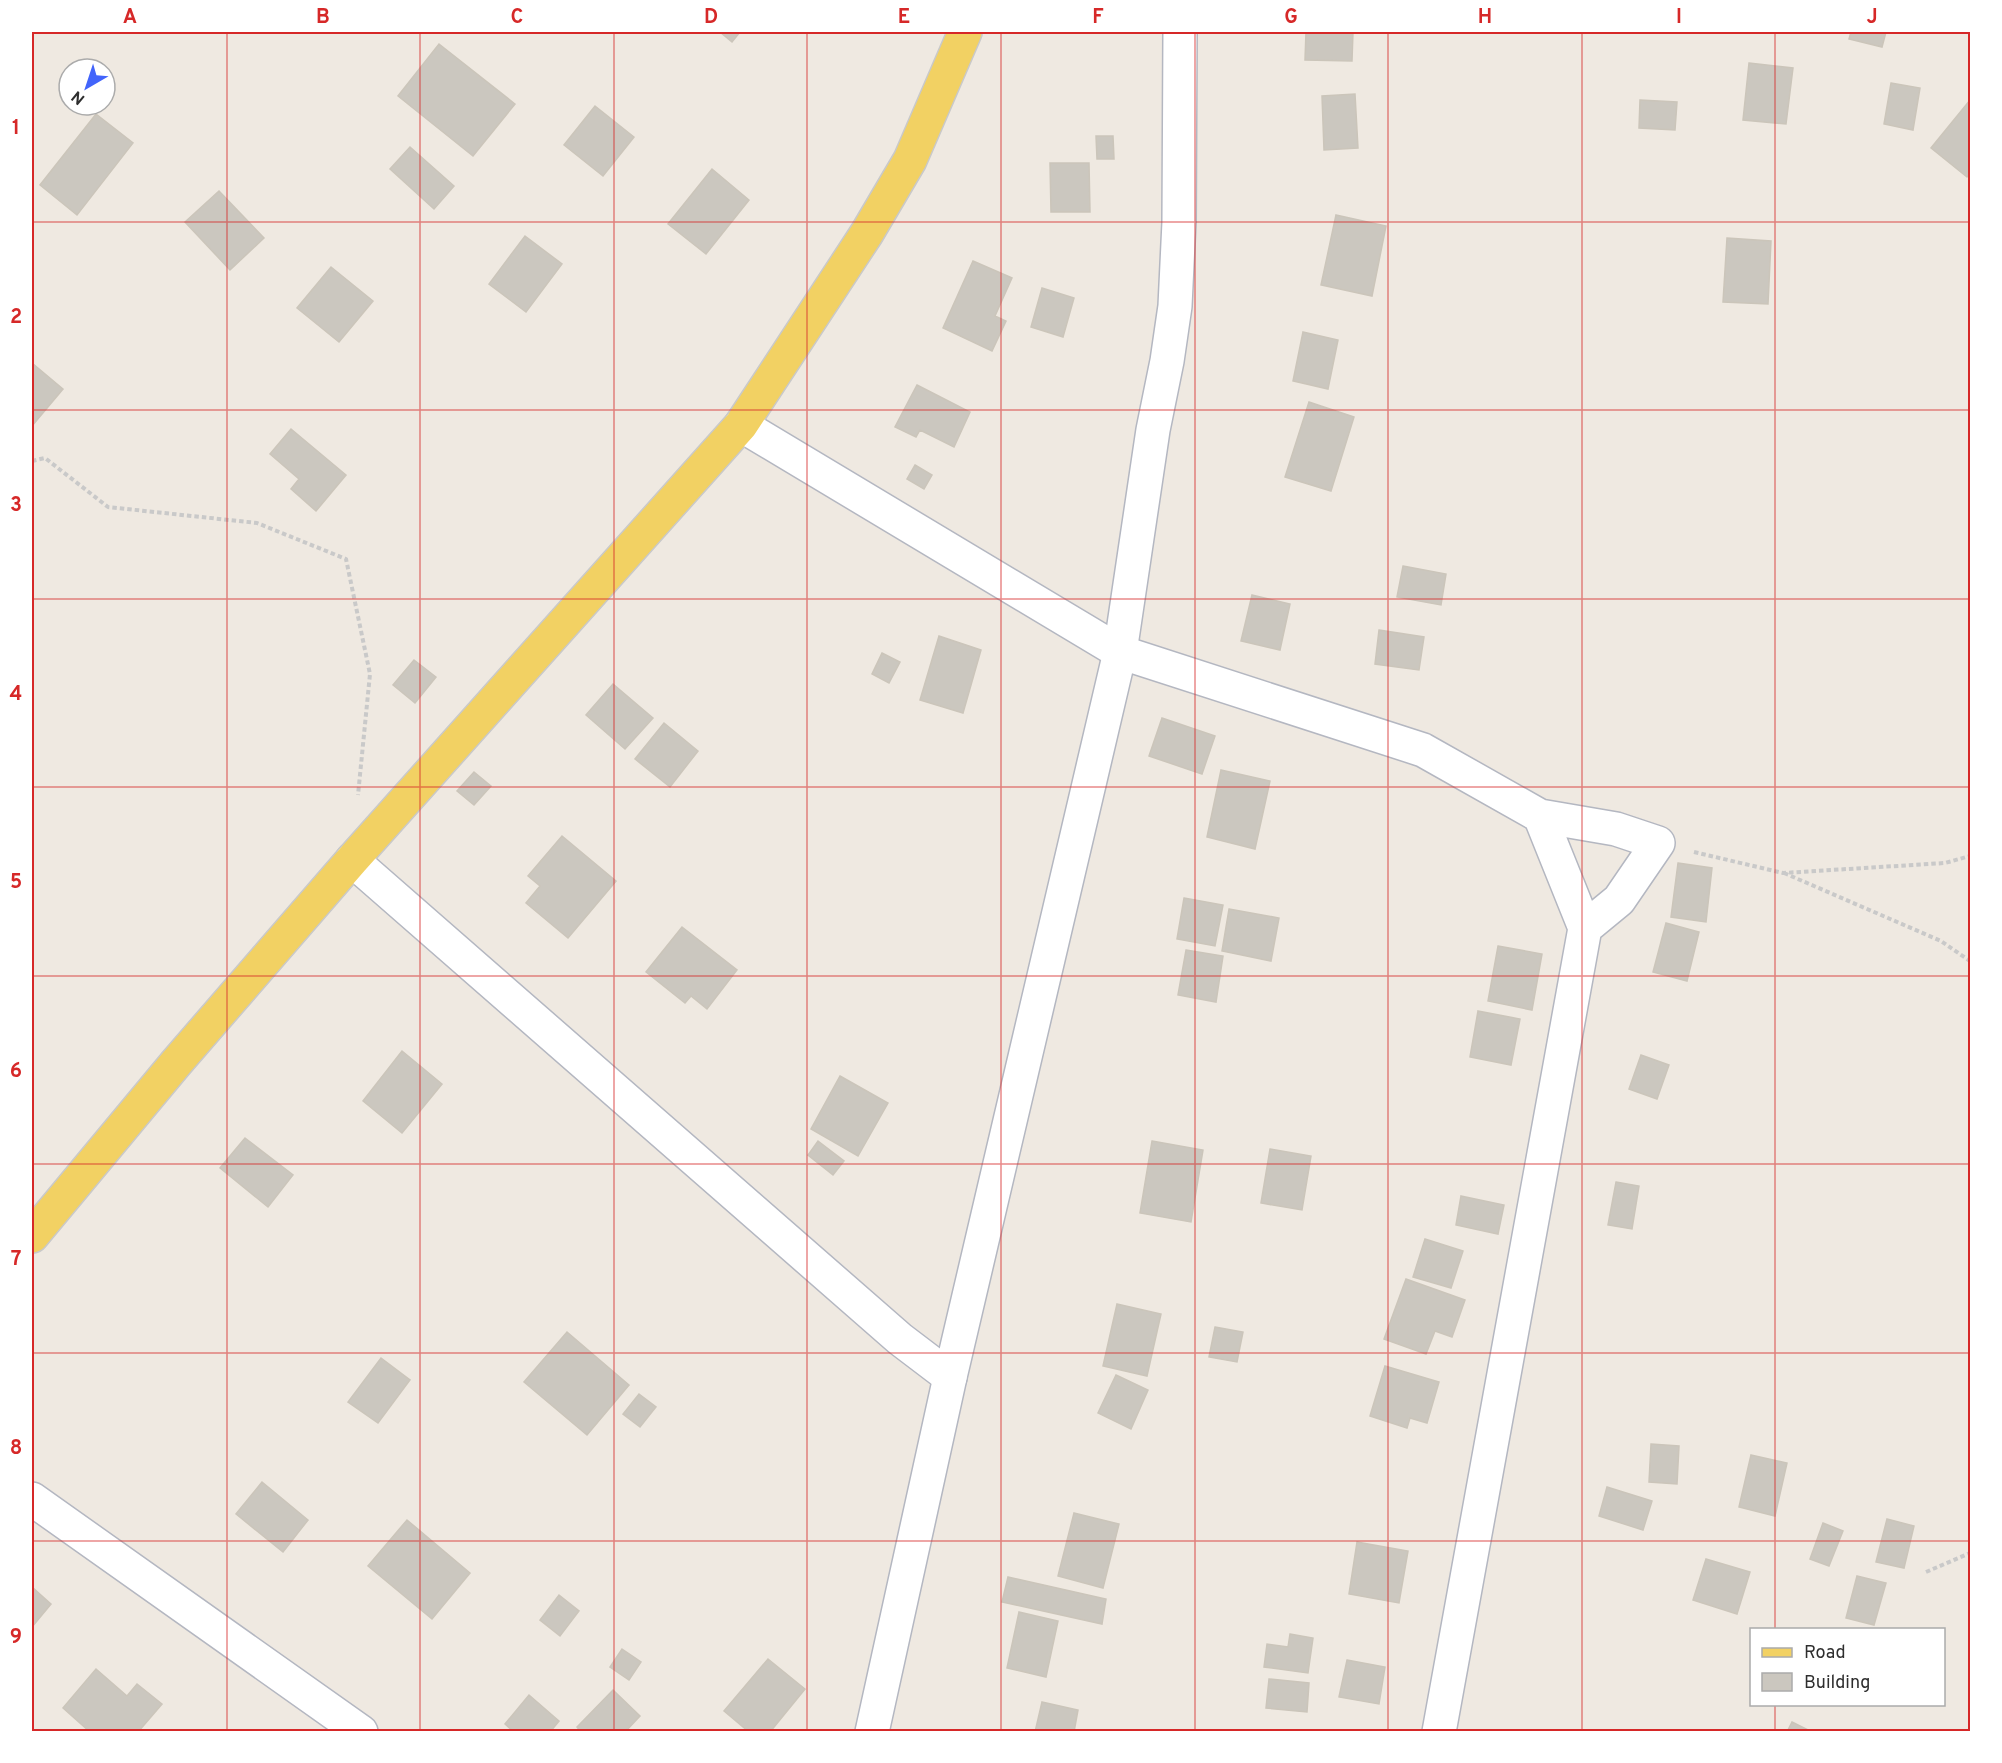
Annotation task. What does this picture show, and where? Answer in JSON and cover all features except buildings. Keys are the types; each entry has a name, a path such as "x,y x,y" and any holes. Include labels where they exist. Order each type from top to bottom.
{"main road":[{"path":"32,1236 176,1063 352,860 741,425 867,233 910,160 965,32"}],"street":[{"path":"872,1731 950,1377 1120,652 1153,430 1175,306 1179,222 1180,32"},
{"path":"741,425 1120,652 1423,750 1540,816 1616,829 1658,843 1619,900 1585,928"},
{"path":"1439,1731 1585,928 1540,816"},
{"path":"352,860 900,1339 950,1377"},
{"path":"32,1499 361,1731"}],"path":[{"path":"32,461 45,458 108,507 257,523 345,559 370,674 358,802"},
{"path":"1658,843 1784,873 1941,941 1971,961"},
{"path":"1784,873 1945,862 1971,856"},
{"path":"1926,1572 1971,1554"}]}
